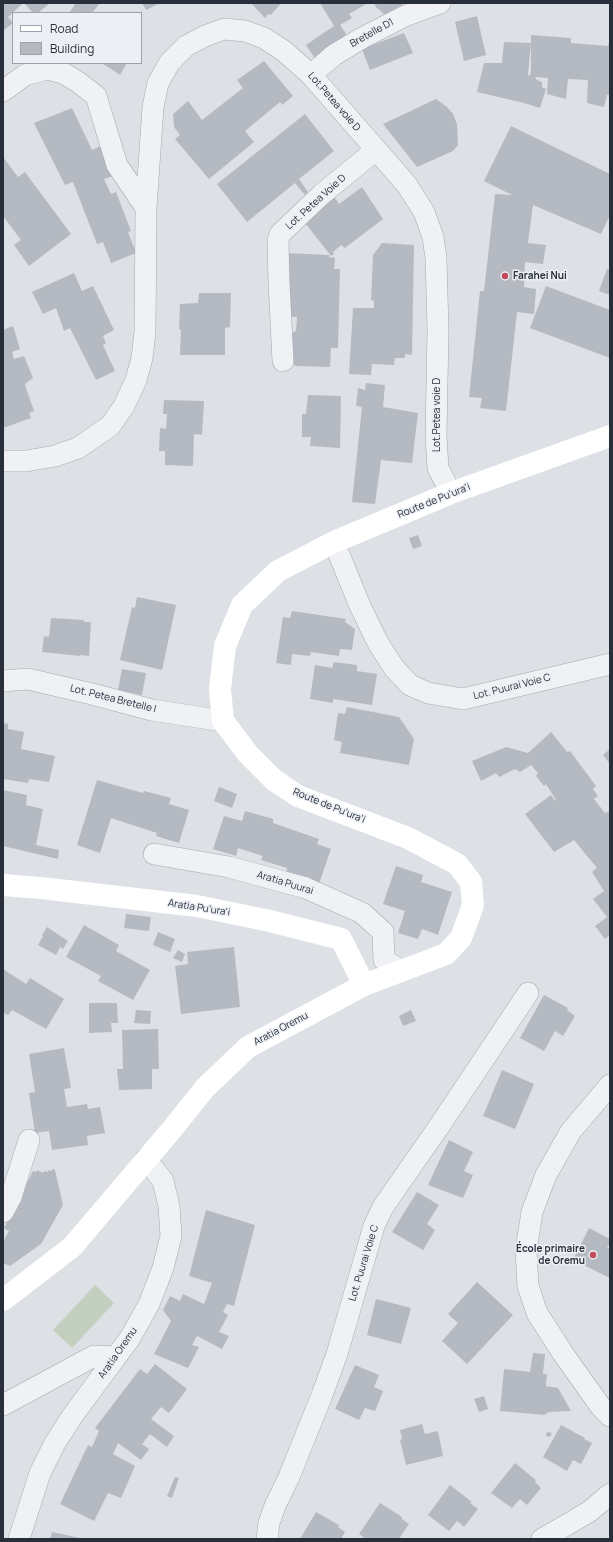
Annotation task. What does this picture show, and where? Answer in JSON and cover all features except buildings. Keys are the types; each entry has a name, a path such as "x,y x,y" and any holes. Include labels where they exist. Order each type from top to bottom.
{"main road":[{"name":"Route de Pu'ura'i","path":"364,985 400,970 446,954 461,938 473,905 471,882 456,864 408,838 298,796 274,780 248,754 223,721 220,689 226,646 242,605 278,571 334,542 451,493 610,436"},
{"name":"Aratia Pu'ura'i","path":"3,885 197,906 270,921 341,939 364,985"},
{"name":"Aratia Oremu","path":"3,1300 72,1247 205,1088 248,1047 364,985"}],"street":[{"name":"Bretelle D1","path":"312,75 334,55 362,38 405,16 440,3"},
{"name":"Lot.Petea voie D","path":"3,461 34,460 55,456 78,448 110,426 124,406 136,380 142,358 145,332 146,208 152,107 158,83 170,62 186,46 205,36 224,29 245,31 264,38 284,51 312,75 406,185 424,212 433,237 436,258 438,330 436,436 438,468 451,493"},
{"path":"3,91 24,75 47,69 63,73 96,96 117,165 146,208"},
{"name":"Lot. Petea Voie D","path":"283,361 278,241 280,234 322,194 376,150"},
{"name":"Lot. Puurai Voie C","path":"334,542 360,606 378,643 394,668 410,685 428,693 463,699 610,664"},
{"name":"Lot. Petea Bretelle I","path":"3,681 28,679 152,710 223,721"},
{"name":"Aratia Puurai","path":"154,854 229,867 306,888 362,913 383,932 384,960 400,970"},
{"name":"Lot. Puurai Voie C","path":"267,1539 269,1523 275,1506 289,1477 337,1354 374,1226 383,1207 528,993"},
{"path":"610,1085 571,1131 546,1176 532,1212 526,1250 528,1286 537,1313 564,1355 601,1407 610,1416"},
{"path":"3,1212 11,1197 29,1140"},
{"name":"Aratia Oremu","path":"19,1539 40,1473 55,1443 73,1415 130,1338 149,1304 163,1268 171,1236 169,1206 163,1181 146,1160"},
{"path":"3,1405 94,1356 116,1357"},
{"path":"542,1539 570,1524 610,1494"}],"green space":[{"path":"95,1285 114,1303 72,1348 53,1330"}],"place":[{"name":"Farahei Nui","path":"505,276"},
{"name":"École primaire de Oremu","path":"593,1255"}]}
